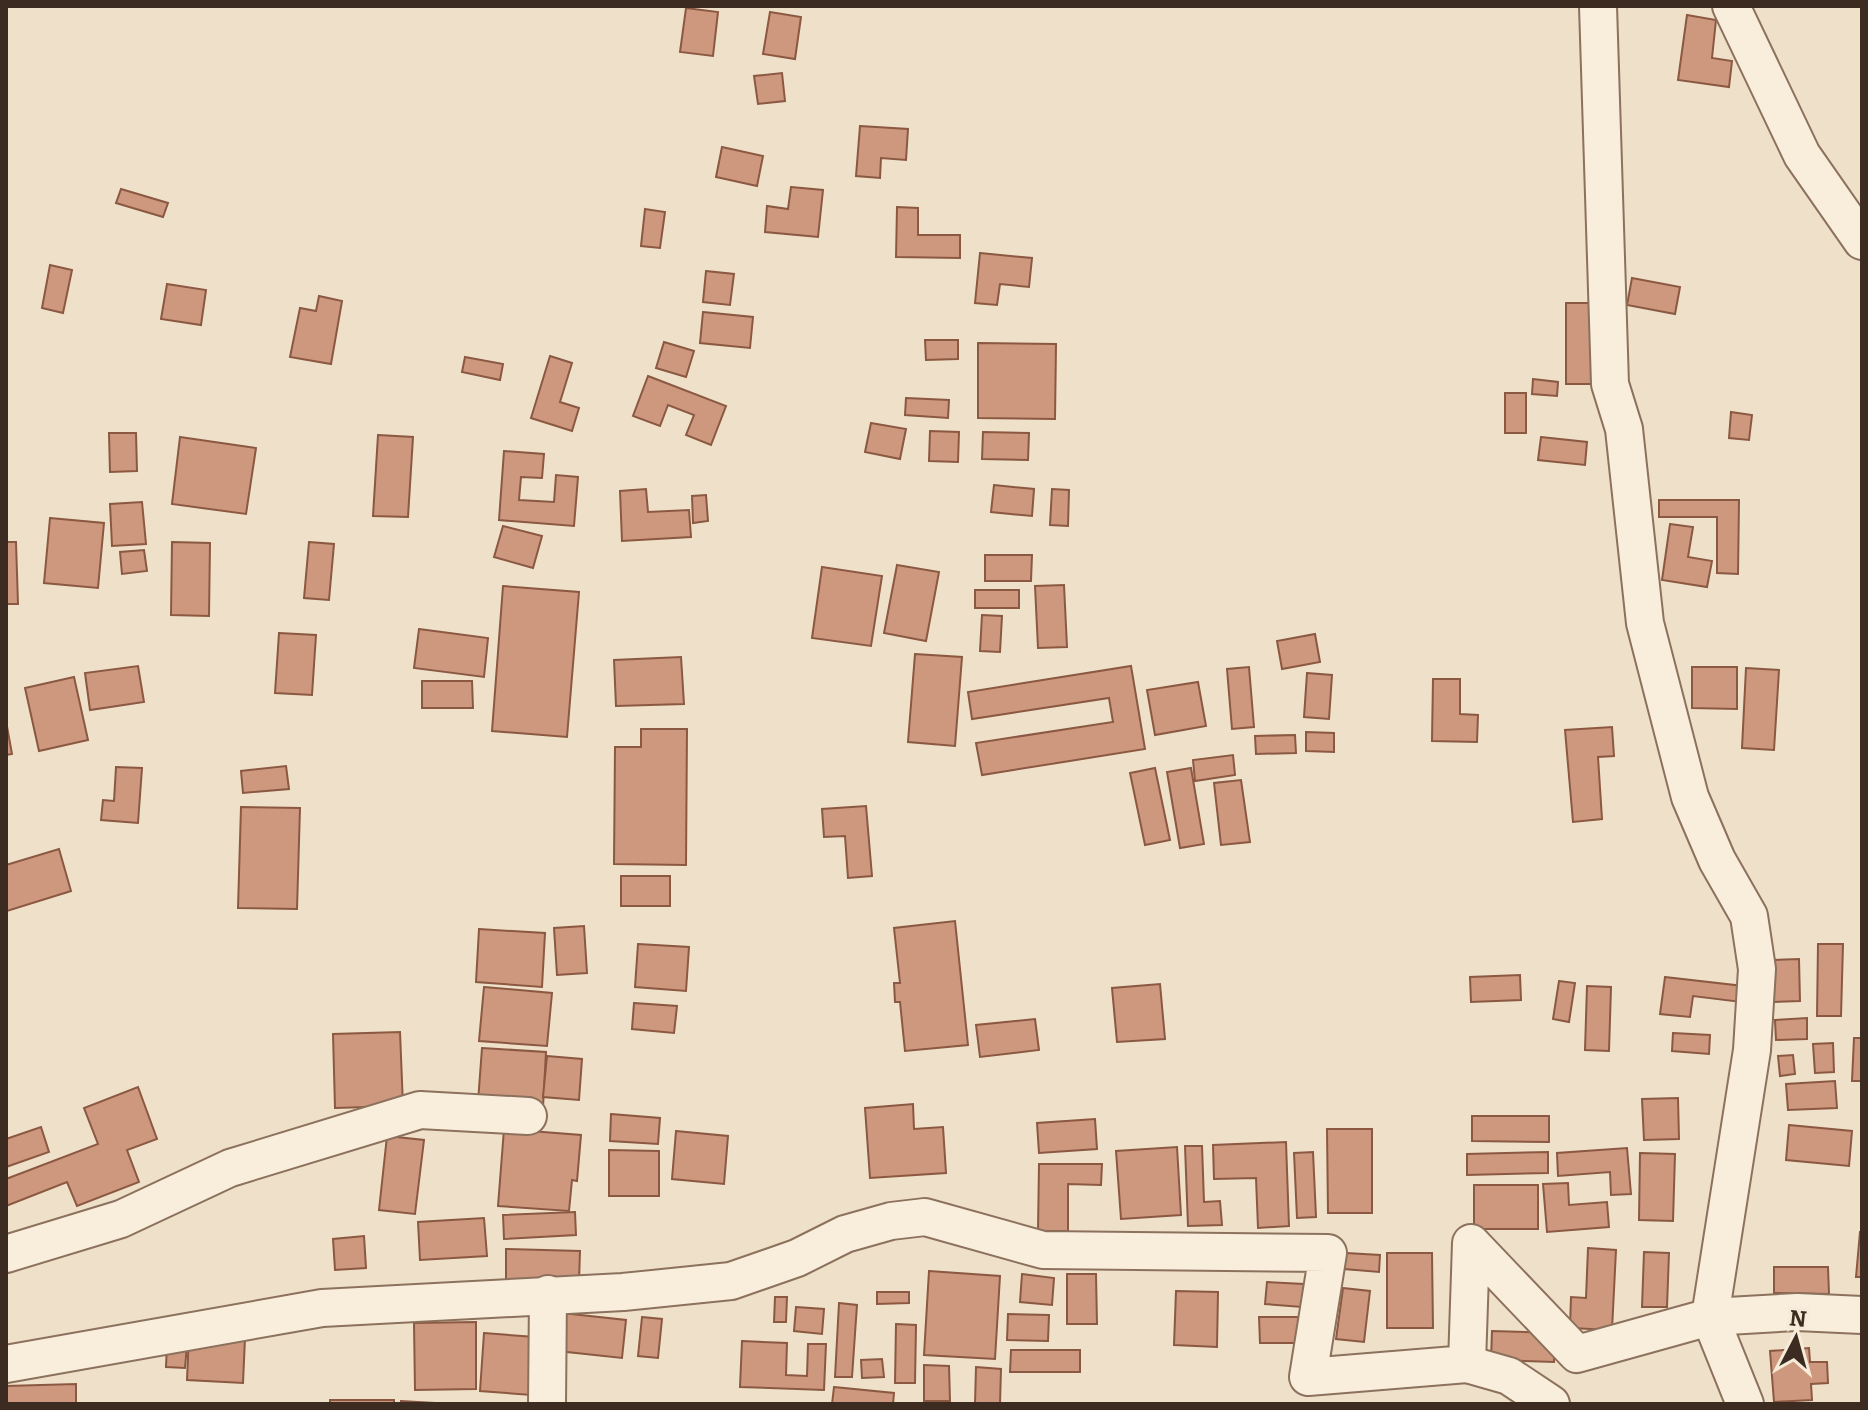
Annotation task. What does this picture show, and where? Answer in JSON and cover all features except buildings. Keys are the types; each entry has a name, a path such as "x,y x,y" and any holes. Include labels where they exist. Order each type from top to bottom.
{"street":[{"path":"1598,6 1610,384 1624,429 1645,623 1690,797 1717,860 1749,916 1757,969 1752,1050 1710,1317 1745,1404"},
{"path":"1731,6 1802,155 1862,241"},
{"path":"6,1254 121,1219 230,1168 420,1110 528,1116"},
{"path":"6,1364 322,1308 623,1292 731,1281 797,1258 845,1234 891,1221 925,1217 1043,1250 1328,1253 1308,1377 1467,1364 1509,1376 1551,1404"},
{"path":"1467,1364 1471,1243 1577,1354 1710,1317 1797,1312 1862,1315"},
{"path":"547,1404 548,1294"}]}
